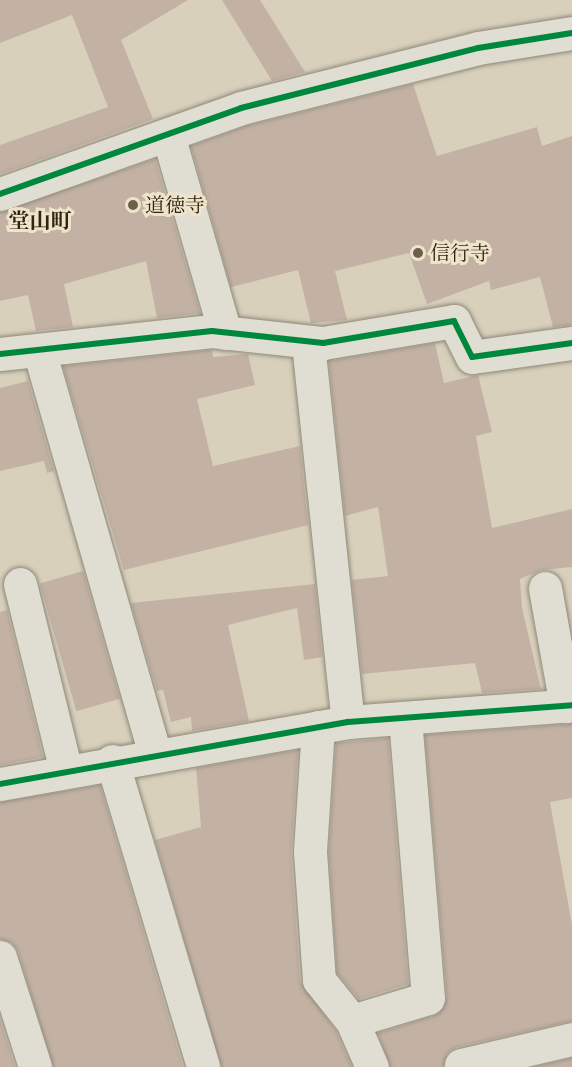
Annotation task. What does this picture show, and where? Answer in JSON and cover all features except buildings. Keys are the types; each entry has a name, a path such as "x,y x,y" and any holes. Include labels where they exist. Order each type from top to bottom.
{"street":[{"path":"0,194 242,108 478,48 572,33"},
{"path":"168,135 225,333"},
{"path":"0,354 225,333 308,343 454,321 472,357 572,343"},
{"path":"308,343 333,725 310,852 319,980 352,1021 372,1067"},
{"path":"39,350 155,754"},
{"path":"20,584 66,771"},
{"path":"0,784 112,761 333,725 569,706 545,588"},
{"path":"352,1021 428,998 405,719"},
{"path":"112,761 203,1067"},
{"path":"0,958 35,1067"},
{"path":"461,1065 572,1039"}],"cycle path":[{"path":"0,194 241,108 478,48 572,33"},
{"path":"0,354 212,331 323,343 454,321 472,357 572,343"},
{"path":"0,784 348,722 572,705"}],"place":[{"name":"道徳寺","path":"133,205"},
{"name":"信行寺","path":"418,253"}],"district":[{"name":"堂山町","path":"40,222"}]}
